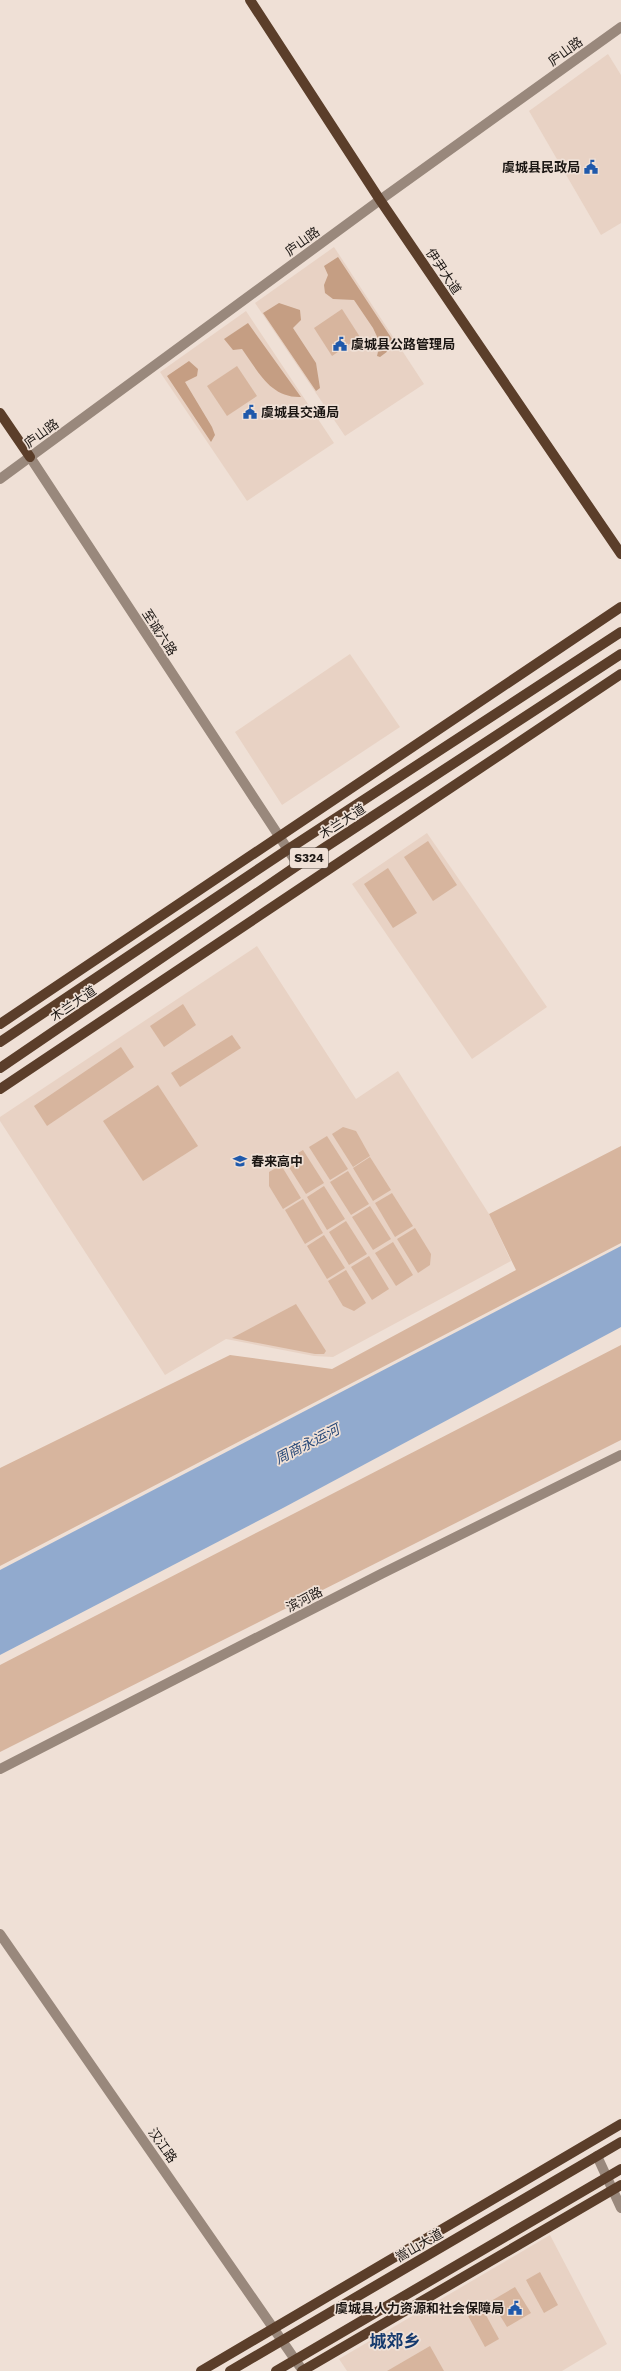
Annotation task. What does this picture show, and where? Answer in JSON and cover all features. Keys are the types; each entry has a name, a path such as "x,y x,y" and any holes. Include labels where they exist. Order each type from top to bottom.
{"main road":[{"name":"伊尹大道","path":"250,0 380,200 621,554"},
{"name":"至诚六路","path":"0,412 30,457"},
{"path":"0,1024 621,607"},
{"name":"木兰大道","path":"0,1042 287,850 621,632"},
{"name":"木兰大道","path":"0,1068 298,865 621,654"},
{"path":"0,1089 621,674"},
{"path":"201,2371 621,2124"},
{"name":"嵩山大道","path":"230,2371 621,2142"},
{"path":"276,2371 621,2169"},
{"path":"302,2371 617,2187"}],"street":[{"name":"庐山路","path":"0,479 380,200 621,27"},
{"name":"至诚六路","path":"30,457 298,865"},
{"name":"滨河路","path":"0,1769 381,1574 621,1455"},
{"name":"汉江路","path":"0,1934 283,2340 302,2371"},
{"path":"597,2156 606,2178 617,2187 621,2208"}],"shaded area":[{"name":"虞城县民政局","path":"608,54 621,75 621,223 601,235 529,111"},
{"name":"虞城县公路管理局","path":"334,247 424,384 345,436 255,303"},
{"path":"338,257 396,345 380,357 377,356 380,343 373,328 354,300 333,299 325,293 324,285 328,275 324,266"},
{"path":"279,303 300,310 301,320 293,328 316,363 320,388 316,391 263,313"},
{"path":"342,309 360,337 332,356 314,328"},
{"name":"虞城县交通局","path":"246,311 334,443 247,501 160,372"},
{"path":"248,323 301,397 290,396 273,388 266,382 242,349 233,350 224,339"},
{"path":"189,361 198,369 197,376 185,382 212,427 215,435 211,442 167,376"},
{"path":"237,366 257,396 227,416 207,386"},
{"path":"350,654 400,727 282,805 235,732"},
{"path":"427,833 547,1007 472,1059 352,884"},
{"path":"428,841 457,885 433,901 404,857"},
{"path":"388,868 417,913 393,928 364,884"},
{"name":"春来高中","path":"257,946 356,1099 398,1071 489,1214 511,1261 333,1357 314,1356 226,1339 165,1375 0,1121 0,1117"},
{"path":"183,1004 196,1025 164,1047 150,1026"},
{"path":"232,1035 241,1048 180,1087 171,1073"},
{"path":"121,1047 134,1067 47,1126 34,1106"},
{"path":"158,1085 198,1146 143,1181 103,1121"},
{"path":"343,1127 356,1131 370,1156 353,1167 332,1134"},
{"path":"327,1136 348,1169 330,1180 309,1147"},
{"path":"621,1146 621,1243 0,1566 0,1468 230,1355 332,1369 516,1270 489,1214"},
{"path":"303,1150 324,1183 306,1194 285,1161"},
{"path":"370,1157 391,1190 373,1201 353,1168"},
{"path":"281,1165 301,1198 283,1209 269,1186 269,1172"},
{"path":"348,1171 369,1204 351,1215 330,1182"},
{"path":"324,1186 345,1219 327,1230 307,1197"},
{"path":"392,1193 413,1226 395,1237 375,1203"},
{"path":"303,1199 323,1233 305,1244 285,1210"},
{"path":"370,1206 391,1239 373,1250 352,1217"},
{"path":"346,1221 367,1254 349,1265 329,1232"},
{"path":"415,1228 431,1254 430,1265 418,1273 397,1239"},
{"path":"324,1235 345,1268 327,1279 307,1246"},
{"path":"393,1242 413,1275 396,1286 375,1253"},
{"path":"369,1256 389,1289 372,1300 351,1267"},
{"path":"346,1270 366,1303 354,1311 343,1306 328,1281"},
{"path":"296,1304 326,1351 324,1354 315,1354 232,1338"},
{"path":"621,1345 621,1440 0,1752 0,1665"},
{"name":"虞城县人力资源和社会保障局","path":"550,2235 607,2344 562,2371 347,2371 339,2359"},
{"path":"540,2272 558,2305 544,2313 526,2280"},
{"path":"515,2287 531,2313 507,2327 491,2301"},
{"path":"481,2306 499,2339 485,2347 467,2314"},
{"path":"430,2346 444,2371 387,2371"}],"water":[{"name":"周商永运河","path":"621,1246 621,1327 283,1508 0,1655 0,1570"}],"place":[{"name":"虞城县民政局","path":"591,167"},
{"name":"虞城县公路管理局","path":"340,344"},
{"name":"虞城县交通局","path":"250,412"},
{"name":"春来高中","path":"240,1161"},
{"name":"虞城县人力资源和社会保障局","path":"515,2308"}],"district":[{"name":"城郊乡","path":"395,2341"}]}
